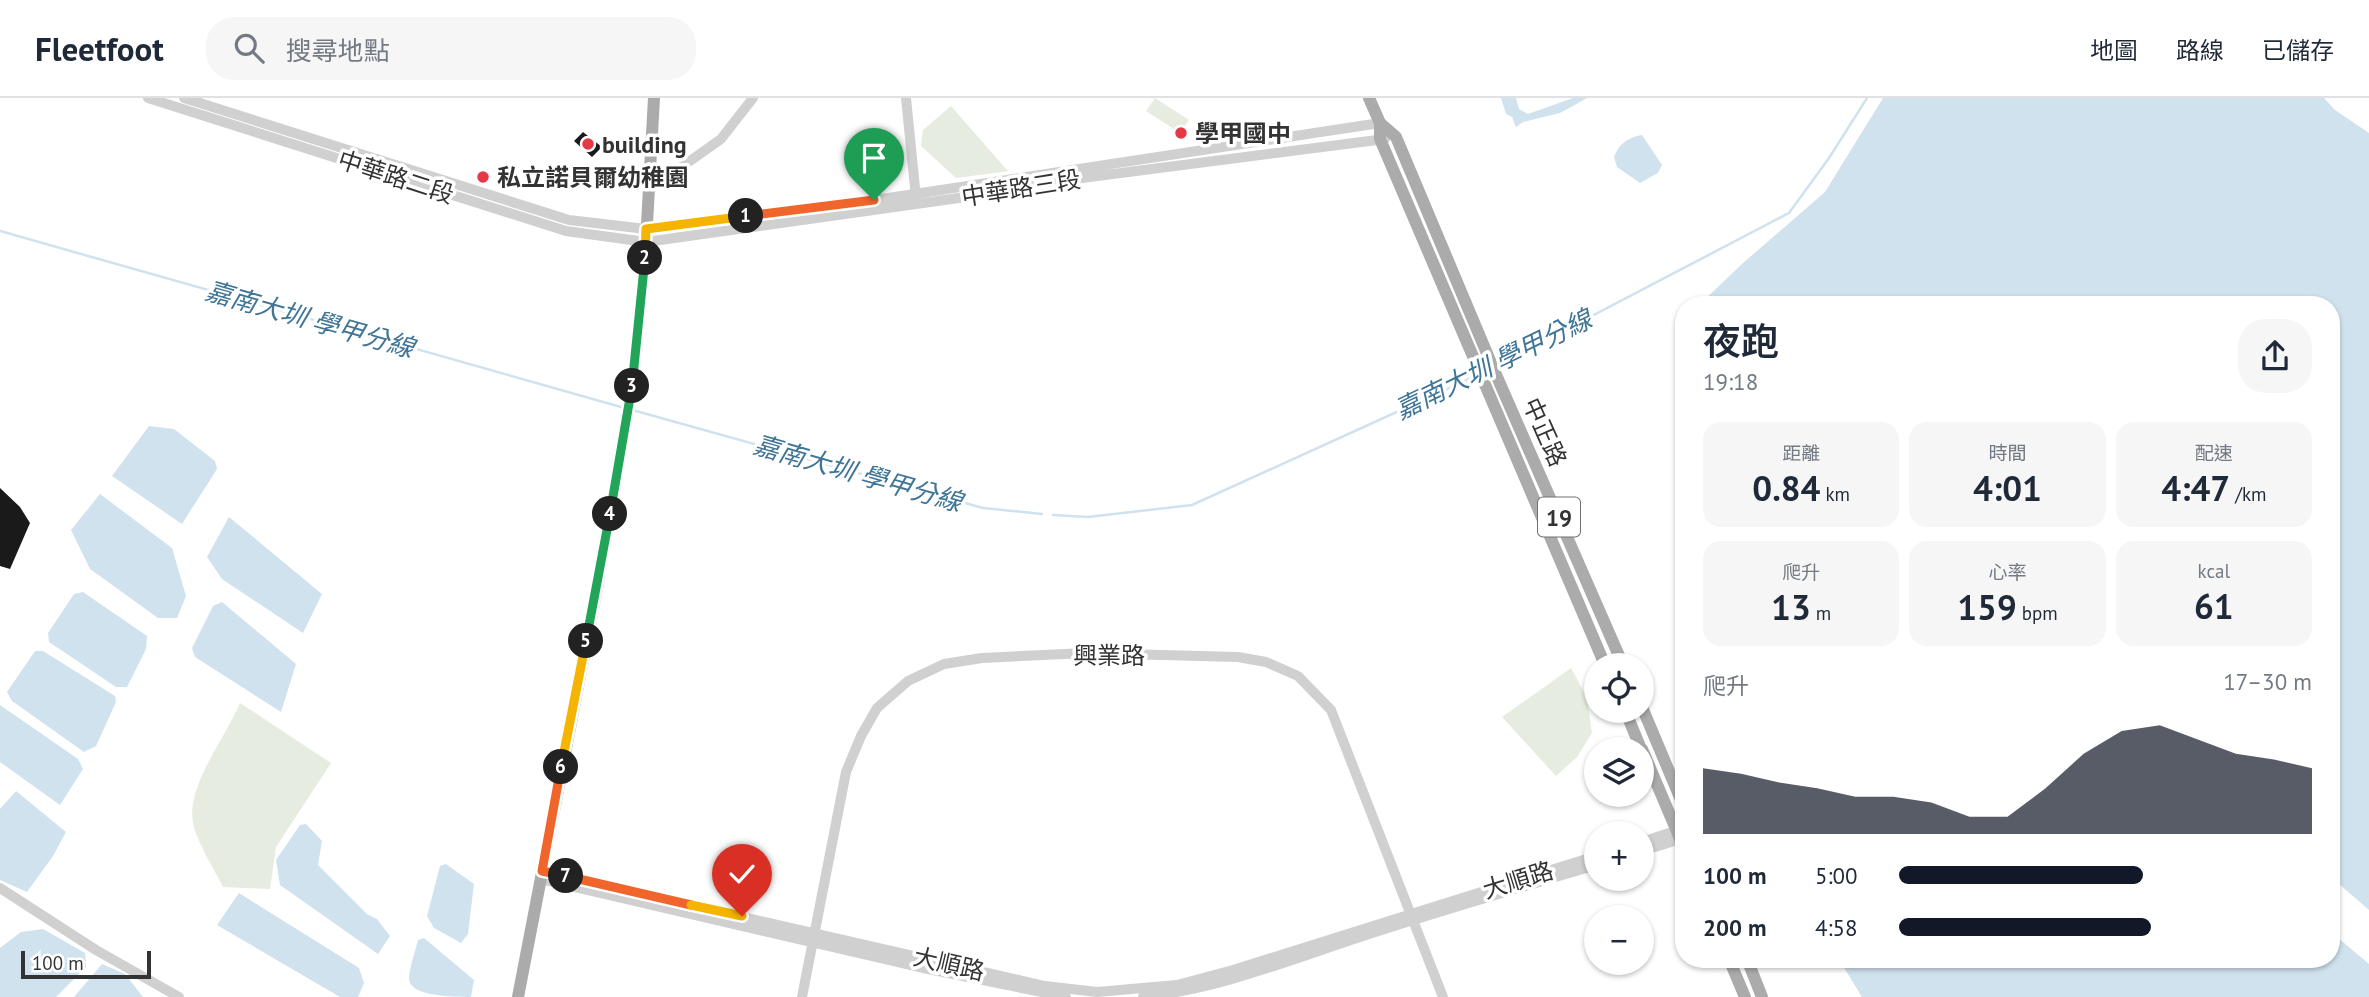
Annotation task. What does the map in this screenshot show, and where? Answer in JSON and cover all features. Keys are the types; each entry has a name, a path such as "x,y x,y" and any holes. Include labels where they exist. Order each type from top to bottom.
{"main road":[{"path":"518,997 635,365 646,235 653,98"},
{"name":"19","path":"1369,98 1380,123 1380,139"},
{"name":"19","path":"1380,123 1396,137"},
{"name":"中正路","path":"1396,137 1487,365 1483,380 1600,653"},
{"name":"中正路","path":"1380,139 1487,365 1618,653"},
{"path":"1649,723 1675,786"},
{"path":"1654,776 1675,823"},
{"path":"1733,968 1745,997"},
{"path":"1750,968 1762,997"}],"street":[{"name":"中華路二段","path":"149,98 566,231 646,235"},
{"name":"中華路二段","path":"184,98 203,101 569,220 646,235"},
{"path":"649,190 721,139 753,98"},
{"path":"906,98 916,198"},
{"path":"196,114 203,101"},
{"name":"中華路三段","path":"916,198 1380,123"},
{"name":"中華路三段","path":"646,235 1396,137"},
{"name":"興業路","path":"802,997 846,772 861,736 877,708 908,681 944,664 982,658 1086,653 1238,657 1266,662 1298,676 1331,710 1443,997"},
{"path":"1654,840 1675,838"},
{"path":"1654,847 1675,839"},
{"name":"大順路","path":"1143,997 1180,993 1236,978 1584,860"},
{"name":"大順路","path":"541,875 1045,986 1097,992 1177,985 1584,868"},
{"path":"0,888 96,950 179,997"},
{"name":"大順路","path":"813,936 923,968 1066,997"}],"shaded area":[{"path":"1155,98 1189,120 1180,133 1146,111"},
{"path":"951,106 1009,171 956,178 921,146 923,130"},
{"path":"1571,668 1584,692 1584,723 1591,723 1592,733 1590,737 1584,737 1584,746 1577,757 1556,776 1502,717"},
{"path":"240,703 331,763 276,847 270,889 223,887 193,823 195,793"}],"water":[{"path":"1501,98 1516,98 1519,109 1528,114 1573,98 1587,98 1560,113 1523,122 1516,127 1512,117 1506,114"},
{"path":"1883,98 2324,98 2335,110 2369,133 2369,910 2340,885 2340,296 1708,296 1825,192"},
{"path":"1642,135 1662,165 1658,173 1640,183 1617,167 1614,157 1625,142"},
{"path":"149,426 174,429 215,461 217,469 182,524 112,476"},
{"path":"100,494 172,548 186,596 177,618 158,618 90,569 71,530"},
{"path":"229,517 322,594 303,633 222,579 207,557"},
{"path":"83,592 147,636 146,649 127,687 116,687 49,642 48,633 74,594"},
{"path":"222,602 296,664 281,712 195,657 192,648 213,606"},
{"path":"35,651 43,651 115,696 116,702 96,746 84,752 12,701 7,692"},
{"path":"0,705 78,759 83,769 60,805 0,762"},
{"path":"16,791 66,832 53,856 27,892 0,880 0,809"},
{"path":"306,824 322,841 318,865 367,914 377,919 390,936 378,954 280,885 276,860 300,825"},
{"path":"446,864 474,884 468,934 461,943 434,928 427,916 440,866"},
{"path":"239,893 359,968 364,983 358,997 340,997 217,925"},
{"path":"43,929 85,953 86,967 56,997 0,997 0,948 21,932"},
{"path":"424,938 474,980 471,997 434,995 416,989 411,984 409,978 418,940"},
{"path":"2340,940 2369,964 2369,997 1862,997 1844,968 2340,968"},
{"path":"102,964 125,974 143,997 74,997"}],"building":[{"name":"building","path":"583,132 602,147 592,157 574,141"},
{"path":"0,488 20,507 30,523 10,569 0,566"}],"waterway":[{"name":"嘉南大圳 學甲分線","path":"1496,366 1789,213 1829,158 1867,98"},
{"name":"嘉南大圳 學甲分線","path":"0,231 621,407"},
{"name":"嘉南大圳 學甲分線","path":"1053,515 1088,517 1192,505 1478,375"},
{"name":"嘉南大圳 學甲分線","path":"636,411 983,508 1042,514"}],"place":[{"name":"學甲國中","path":"1181,133"},
{"name":"building","path":"588,144"},
{"name":"私立諾貝爾幼稚園","path":"483,177"}],"route":[{"path":"742,916 542,871 626,424 635,365 646,229 874,200"}]}
